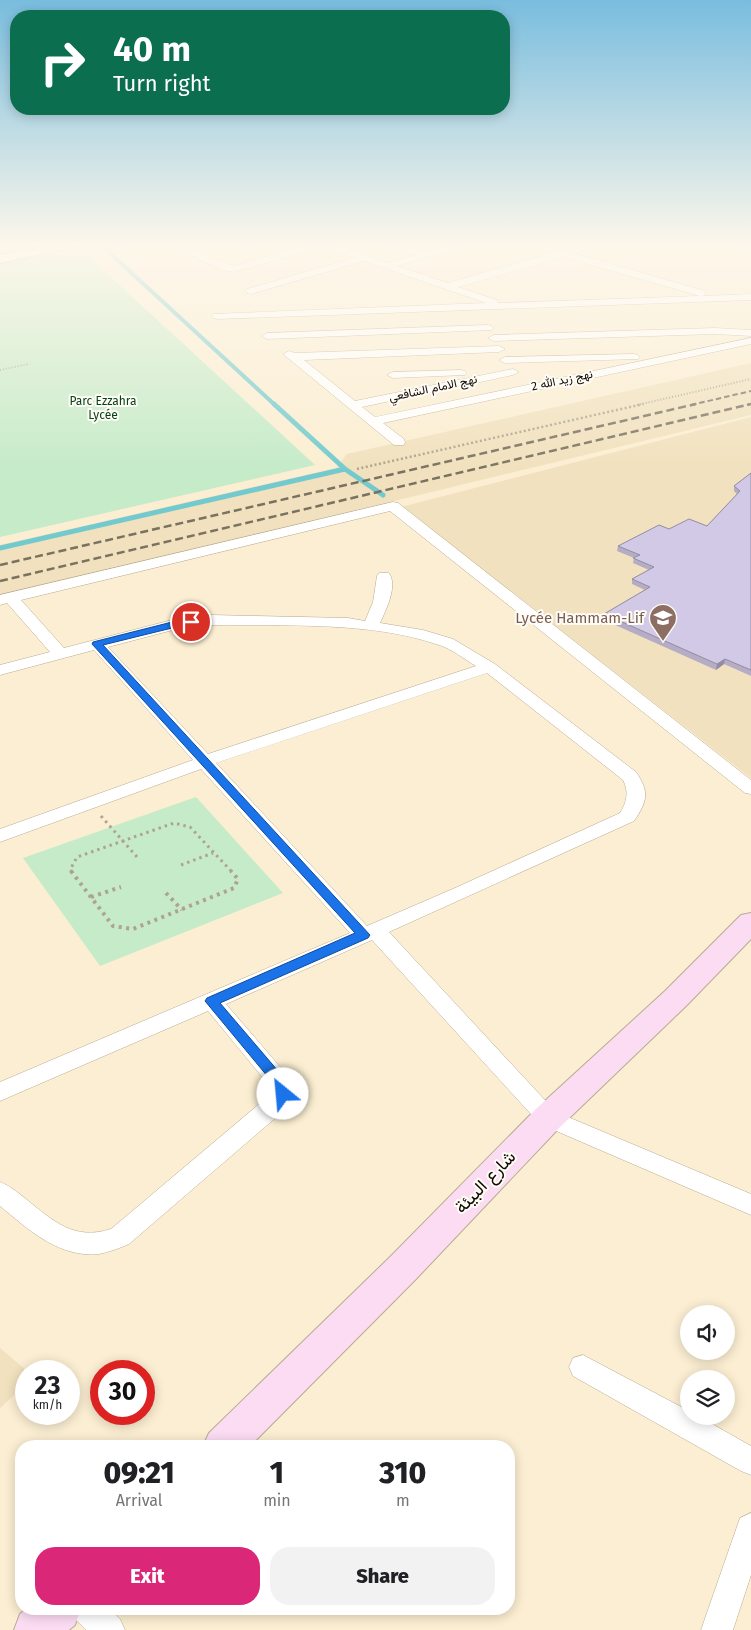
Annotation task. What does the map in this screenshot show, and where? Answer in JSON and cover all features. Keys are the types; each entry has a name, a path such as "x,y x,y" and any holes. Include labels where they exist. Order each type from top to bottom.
{"main road":[{"name":"شارع البيئة","path":"229,1440 403,1268 548,1118 676,998 751,922"},
{"path":"36,1630 52,1615"}],"street":[{"path":"246,319 400,442"},
{"path":"484,319 513,372 530,387"},
{"path":"261,331 390,332 494,338 715,331 751,333"},
{"path":"390,332 397,353"},
{"path":"293,357 397,353 494,338"},
{"name":"نهج زيد الله 2","path":"373,421 751,341"},
{"path":"368,354 416,391"},
{"path":"505,360 683,355"},
{"path":"387,369 513,372"},
{"name":"نهج الامام الشافعي","path":"353,405 513,372"},
{"path":"402,394 423,410"},
{"path":"5,599 393,506 751,788"},
{"path":"370,626 382,603 385,590 384,576"},
{"path":"5,599 60,654"},
{"path":"0,670 172,625 210,620 348,623 423,635 447,642 489,667 630,776 636,784 636,805 627,817 462,893 0,1092"},
{"path":"97,644 203,762 548,1118 751,1205"},
{"path":"0,836 203,762 489,667"},
{"path":"0,1192 62,1240 77,1244 107,1243 120,1237 279,1102 283,1094 279,1082 211,1001"},
{"path":"583,1367 751,1461"},
{"path":"718,1630 751,1528"},
{"path":"93,1615 109,1630"}],"path":[{"path":"0,370 29,364"},
{"path":"357,469 751,379"},
{"path":"91,804 137,857"},
{"path":"174,823 190,827 238,879 234,888 133,929 113,926 70,870 77,857 123,841 174,823"},
{"path":"181,866 214,853"},
{"path":"92,897 121,887"},
{"path":"166,893 182,910"}],"shaded area":[{"path":"751,363 751,415 0,596 0,545 336,468 347,454"},
{"name":"Lycée Hammam-Lif","path":"751,417 751,778 401,507"},
{"path":"0,1348 15,1361 15,1394 0,1408"}],"green space":[{"name":"Parc Ezzahra Lycée","path":"0,319 156,319 315,465 0,537"},
{"path":"196,797 283,893 100,966 23,858"}],"building":[{"path":"751,473 751,670 725,659 717,664 604,614 650,587 632,579 654,567 633,558 640,555 618,546 659,525 669,529 689,519 707,526 740,491 734,486"}],"waterway":[{"path":"182,319 275,405"},
{"path":"274,404 345,469"},
{"path":"0,548 345,469"},
{"path":"345,469 383,495"}],"railway":[{"path":"691,405 751,391"},
{"path":"0,565 696,404"},
{"path":"0,581 751,404 747,405"}],"place":[{"name":"Lycée Hammam-Lif","path":"663,642"}],"route":[{"path":"191,622 97,644 363,935 211,1001 279,1082 283,1094"}]}
